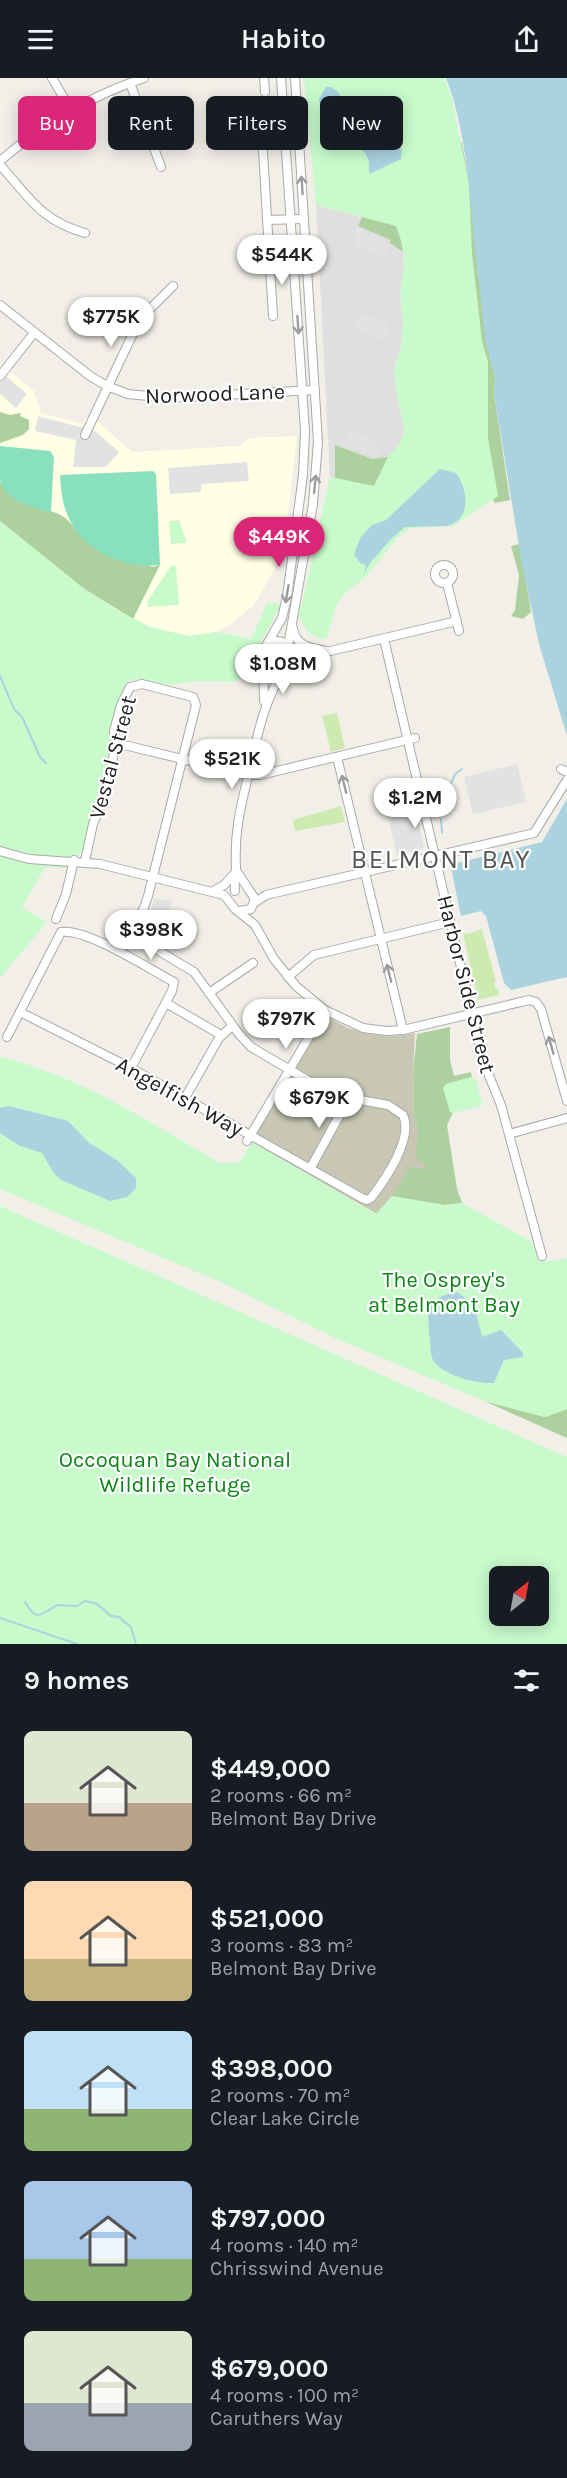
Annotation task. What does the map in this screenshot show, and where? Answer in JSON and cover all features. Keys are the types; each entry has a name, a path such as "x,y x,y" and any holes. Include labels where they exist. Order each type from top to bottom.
{"street":[{"path":"52,78 63,96"},
{"path":"96,98 144,78"},
{"path":"264,78 265,92"},
{"path":"263,712 262,652 282,618 290,579 304,465 303,390 281,78"},
{"path":"231,903 236,870 235,835 263,712 273,688 288,667 292,657 289,647 316,480 318,442 295,78"},
{"path":"129,83 161,167"},
{"path":"18,147 0,163 51,220 66,228 85,233"},
{"path":"263,150 273,316"},
{"path":"267,220 304,219"},
{"path":"85,435 137,325 173,286"},
{"name":"Norwood Lane","path":"0,305 81,370 107,386 128,394 158,398 315,390"},
{"path":"0,376 34,333"},
{"path":"447,583 459,631"},
{"path":"293,620 294,635 302,644 312,649 328,652"},
{"path":"263,663 273,671 328,652 457,621"},
{"name":"Harbor Side Street","path":"384,639 411,739 435,856 483,1061 509,1134 542,1256"},
{"path":"266,646 277,641 289,647 328,652"},
{"name":"Vestal Street","path":"85,861 93,824 105,795 116,743 114,731 121,705 133,684 188,695 196,702 153,876 144,908 118,951"},
{"path":"116,743 248,776 411,739"},
{"path":"337,757 403,1030"},
{"path":"240,911 247,911 266,895 534,833 567,780"},
{"path":"0,851 29,859 85,861 224,895 255,925 274,959 305,995 325,1010 363,1028 386,1031 403,1030 471,1012 529,1000 536,1002 541,1009 567,1101"},
{"path":"56,919 66,894 74,860"},
{"path":"211,890 227,882 236,870"},
{"path":"236,870 250,890 255,925"},
{"path":"211,890 234,892 243,888 266,895"},
{"path":"288,977 314,955 450,922"},
{"path":"7,1037 61,932 67,931 91,938 174,982 166,1003 131,1068"},
{"path":"129,933 191,969 247,1043 319,1087 349,1098 310,1169"},
{"path":"209,993 253,963"},
{"path":"166,1003 221,1035"},
{"path":"249,1138 325,1010"},
{"name":"Angelfish Way","path":"20,1012 131,1068 249,1138 369,1200 403,1144 406,1132 405,1120 400,1112 388,1105 349,1098"},
{"path":"185,1098 221,1035 232,1026"},
{"path":"509,1134 567,1118"}],"shaded area":[{"path":"316,205 396,226 403,246 404,267 400,294 403,323 401,347 394,369 398,402 405,430 399,445 388,457 374,487 330,477"},
{"path":"356,228 385,239 383,245 388,247 385,256 354,244 358,234 355,232"},
{"path":"361,313 388,324 389,332 386,341 355,329"},
{"path":"0,363 34,391 41,413 83,424 86,417 98,422 132,452 240,446 249,438 297,436 285,541 275,568 254,605 227,627 204,635 189,636 150,627 115,609 0,521"},
{"path":"0,371 27,394 16,408 0,394"},
{"path":"38,416 95,431 119,452 106,467 73,467 76,440 35,431"},
{"path":"349,429 377,440 376,445 380,447 376,458 338,443 340,437 345,439"},
{"path":"247,462 249,481 201,484 201,492 170,494 168,468"},
{"path":"517,764 526,802 473,814 464,777"},
{"path":"413,797 424,848 397,856 386,807 389,803"},
{"path":"154,898 172,900 164,931 160,930 159,933 146,930"},
{"path":"328,1017 348,1028 368,1034 395,1036 415,1033 414,1115 445,1205 377,1214 252,1142 324,1018"}],"green space":[{"path":"304,78 445,78 452,99 469,184 472,253 482,341 488,362 488,438 498,496 453,526 410,528 397,538 364,579 342,597 336,606 327,637 322,639 311,634 301,618 275,613 257,648 253,668 241,679 232,682 196,681 169,685 133,679 127,682 114,713 100,799 84,849 67,868 45,867 22,908 47,922 0,978 0,521 83,588 115,609 150,627 189,636 217,632 251,639 267,603 301,608 330,477 374,486 388,457 399,445 405,430 398,402 394,369 401,347 403,323 400,294 404,267 403,246 396,226 316,205 308,96 306,96"},
{"path":"456,140 462,143 470,187 490,358 496,376 494,393 510,500 495,503 492,498"},
{"path":"363,215 396,226 403,252 390,243 391,240 358,226"},
{"path":"0,412 10,415 21,413 20,416 29,420 29,429 23,435 0,443"},
{"path":"335,445 372,459 388,457 374,487 335,478"},
{"path":"0,446 50,451 54,457 51,512 20,502 7,493 0,480"},
{"path":"153,471 156,474 160,565 147,566 119,561 94,548 83,539 66,511 60,475"},
{"path":"0,482 10,494 20,501 59,514 75,529 152,567 160,565 133,619 83,588 0,521"},
{"path":"179,520 187,543 171,544 169,521"},
{"path":"520,544 531,612 523,619 511,616 515,610 519,575 511,546"},
{"path":"171,566 176,566 179,605 148,607 147,602"},
{"path":"337,713 345,748 331,752 322,716"},
{"path":"341,806 345,822 295,831 293,820"},
{"path":"482,929 496,982 494,983 499,995 478,1000 463,933 467,934"},
{"path":"450,1027 450,1060 454,1076 471,1072 472,1077 446,1084 450,1112 453,1113 447,1125 457,1189 462,1203 445,1205 392,1196 411,1166 422,1170 426,1168 426,1165 416,1159 418,1128 414,1115 413,1073 417,1034"},
{"name":"The Osprey's at Belmont Bay","path":"0,1057 57,1075 86,1088 220,1163 239,1163 252,1142 376,1214 392,1196 445,1205 462,1203 532,1242 540,1261 567,1258 567,1409 545,1417 484,1401 335,1338 225,1284 0,1189"},
{"path":"472,1077 476,1079 481,1106 450,1112 443,1088 446,1084"},
{"name":"Occoquan Bay National Wildlife Refuge","path":"0,1206 567,1457 567,1644 0,1644"},
{"path":"484,1401 545,1417 567,1409 567,1438"}],"water":[{"path":"446,78 567,78 567,736 539,644 521,559 494,393 495,375 485,333 465,155"},
{"path":"326,87 331,87 340,96 321,96"},
{"path":"362,150 402,150 401,159 369,174 366,154"},
{"path":"440,469 456,473 460,480 465,495 464,511 461,517 447,526 405,527 370,563 364,574 366,565 360,563 354,554 361,537 372,525 386,520"},
{"path":"567,799 567,977 511,990 504,983 486,916 481,911 461,916 451,868 457,863 542,842"},
{"path":"9,1106 68,1121 89,1143 117,1160 136,1178 136,1188 127,1197 110,1201 61,1180 53,1172 42,1153 20,1146 0,1133 0,1108"},
{"path":"457,1292 474,1305 482,1337 501,1330 523,1353 523,1357 504,1360 494,1383 472,1381 448,1373 433,1359 428,1324 430,1309 438,1299"}],"waterway":[{"path":"0,676 14,709 22,717 40,757 46,763"},
{"path":"437,804 446,796 455,774 462,769"},
{"path":"441,819 442,833"},
{"path":"25,1602 36,1615 43,1614 57,1605 77,1606 85,1601 97,1604 111,1616 119,1617 131,1627 136,1644"},
{"path":"0,1618 77,1644"}],"district":[{"name":"BELMONT BAY","path":"441,859"}]}
